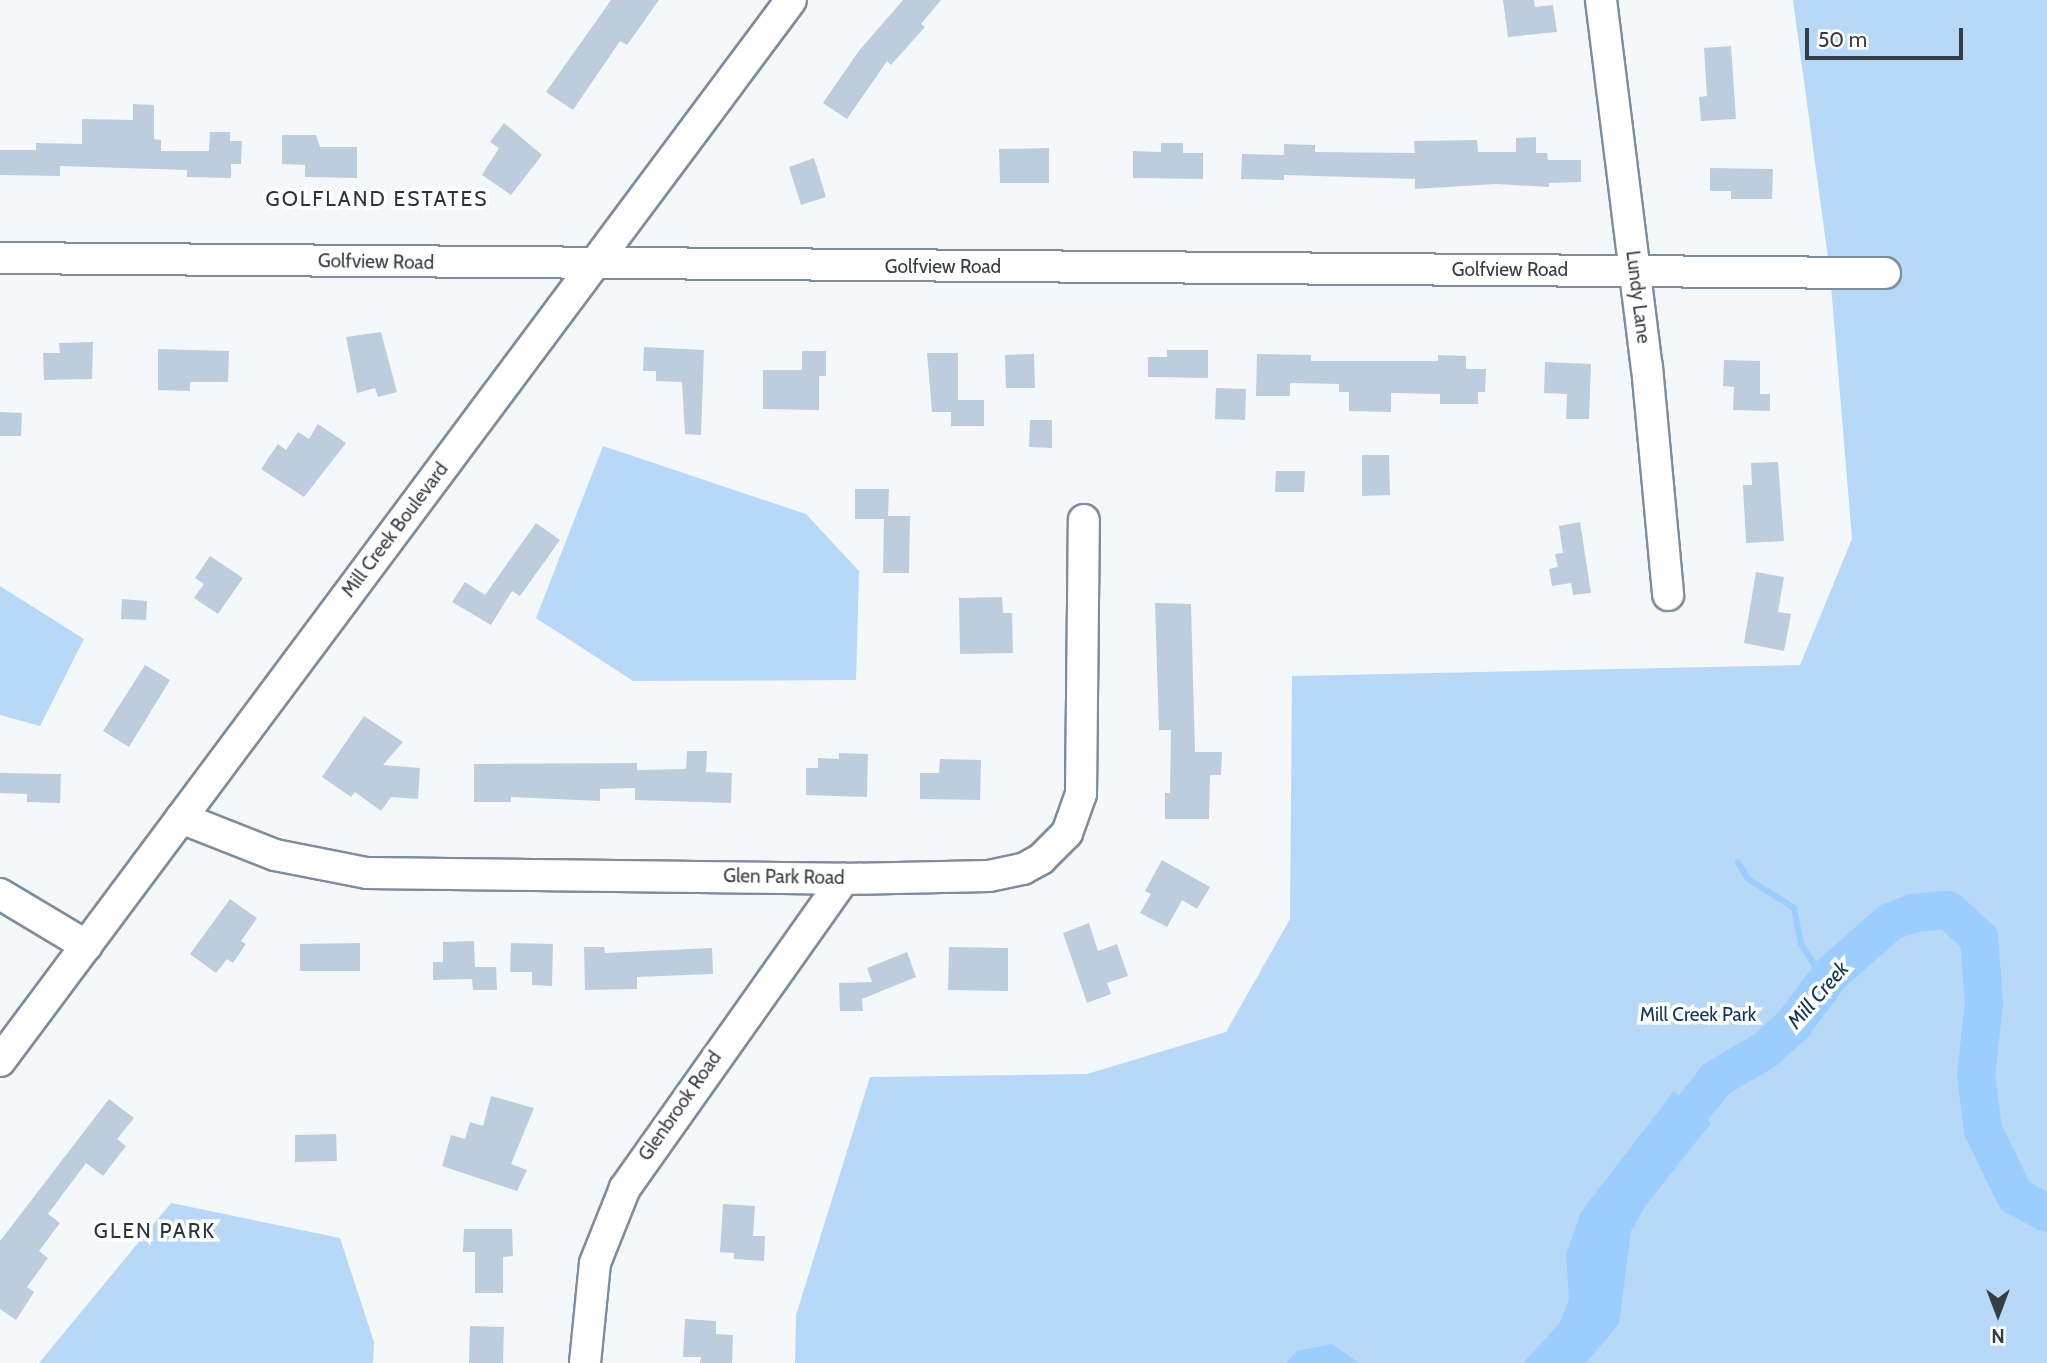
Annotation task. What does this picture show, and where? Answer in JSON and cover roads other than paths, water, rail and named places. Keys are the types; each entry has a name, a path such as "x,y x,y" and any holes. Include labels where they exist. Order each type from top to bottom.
{"street":[{"name":"Mill Creek Boulevard","path":"0,1061 591,265 792,0"},
{"name":"Lundy Lane","path":"1601,0 1634,271 1668,595"},
{"name":"Golfview Road","path":"0,258 591,265 1885,273"},
{"name":"Glen Park Road","path":"181,818 275,855 367,873 844,878 1011,873 1041,859 1067,832 1081,794 1084,520"},
{"name":"Glenbrook Road","path":"585,1363 595,1263 625,1188 844,878"},
{"path":"0,894 87,946"}],"waterway":[{"path":"1738,862 1748,879 1794,908 1801,944 1826,982"},
{"name":"Mill Creek","path":"1661,1149 1716,1079 1764,1051 1793,1025 1831,974 1890,922 1913,913 1948,910 1979,938 1984,1003 1976,1075 1983,1130 2015,1196 2047,1213"}],"district":[{"name":"GOLFLAND ESTATES","path":"377,199"},
{"name":"GLEN PARK","path":"155,1231"}],"park label":[{"name":"Mill Creek Park","path":"1698,1015"}]}
